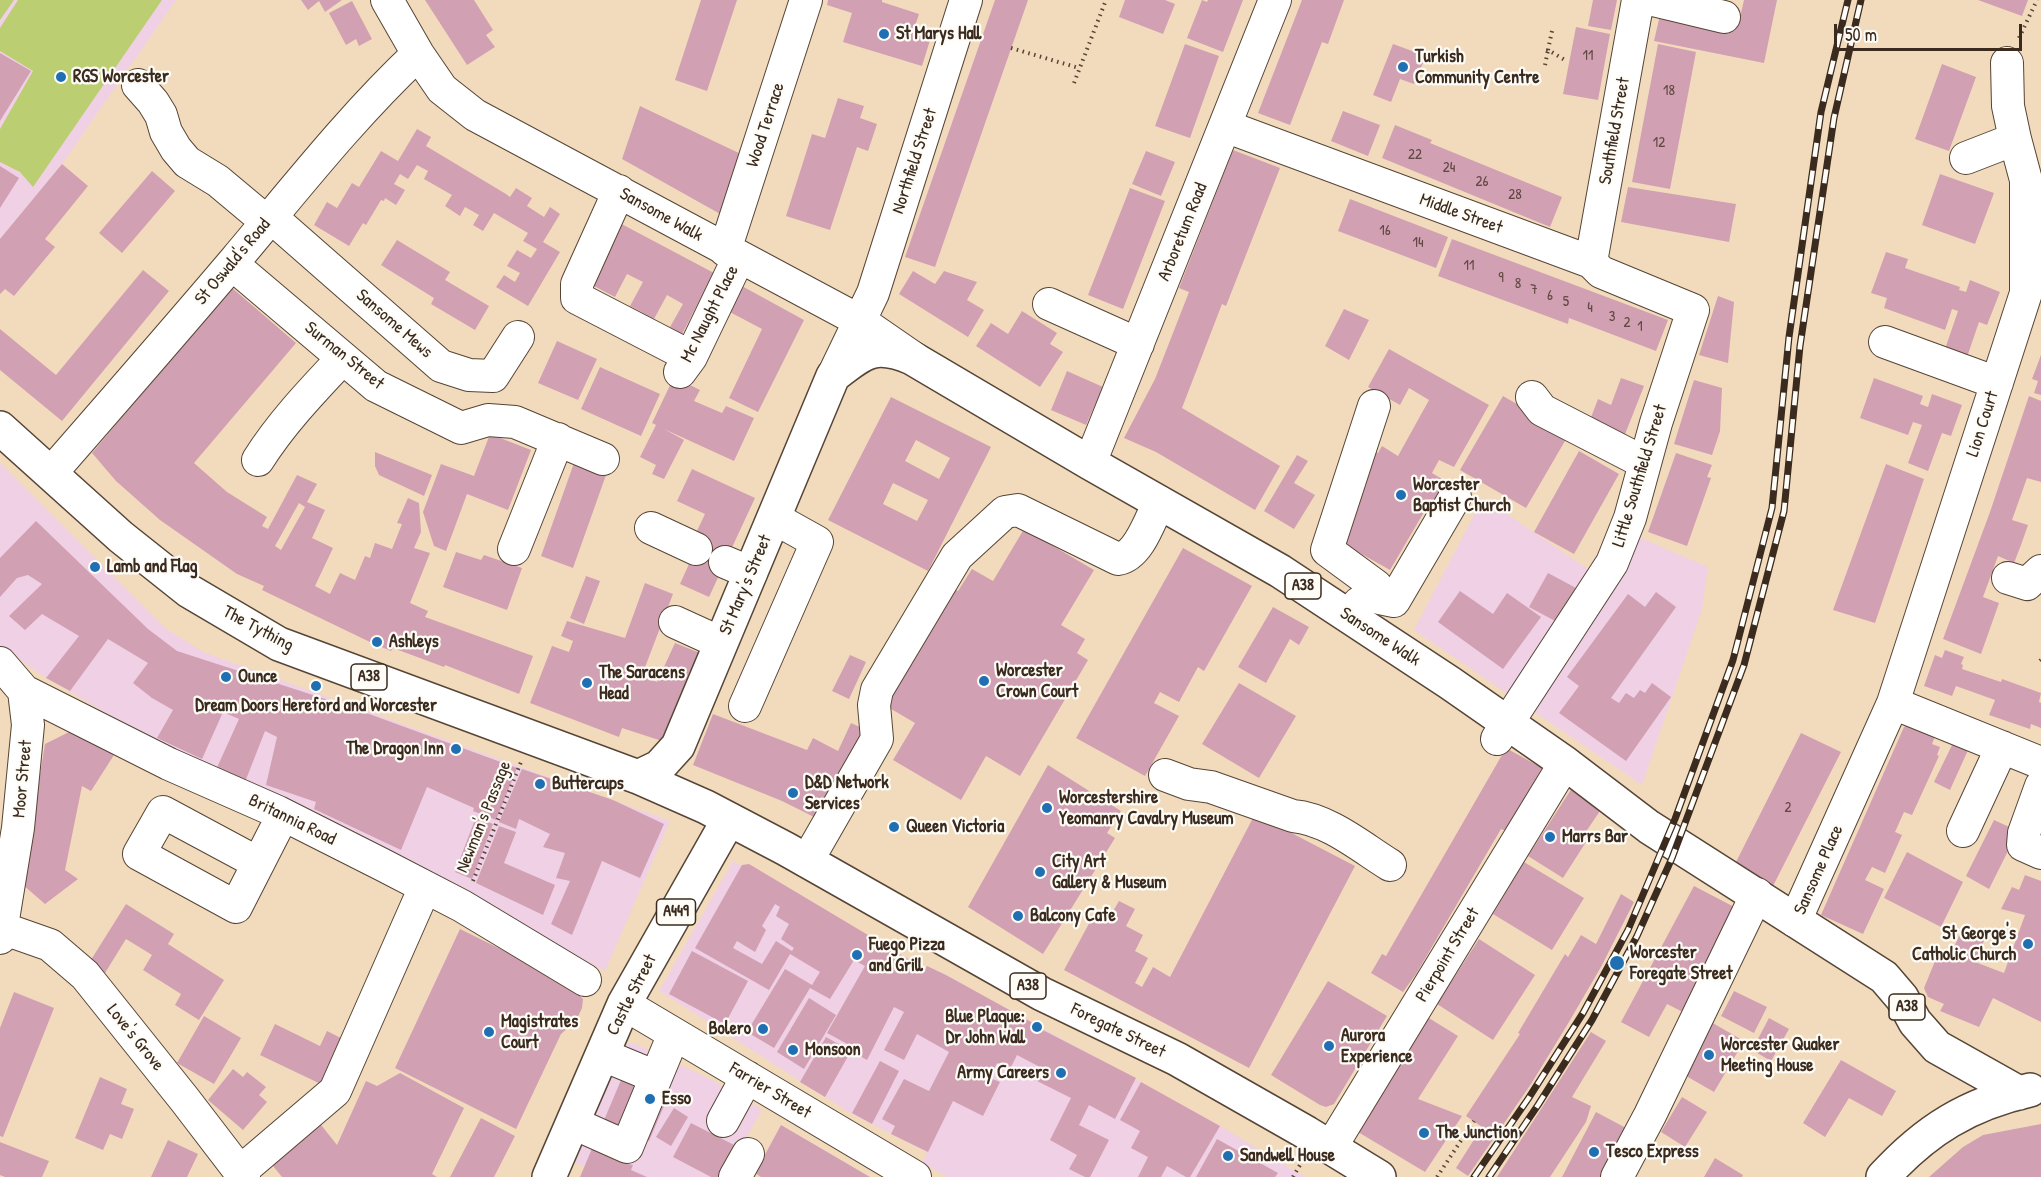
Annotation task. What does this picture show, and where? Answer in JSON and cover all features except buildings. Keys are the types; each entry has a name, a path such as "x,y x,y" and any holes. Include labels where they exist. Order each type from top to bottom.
{"main road":[{"name":"A38","path":"833,376 854,359 869,351 892,349 915,359"},
{"name":"Sansome Walk","path":"915,359 1090,463 1280,571 1359,606 1450,682 1502,732 1565,763 1649,827 1757,894 1795,921"},
{"name":"St Mary's Street","path":"638,777 659,767 678,746 722,643 738,568 774,518 833,376"},
{"name":"The Tything","path":"0,428 122,537 189,591 279,644 638,777 729,819"},
{"name":"Foregate Street","path":"729,819 1042,994 1177,1059 1379,1177"},
{"name":"Castle Street","path":"549,1177 624,1004 729,819"},
{"name":"Sansome Place","path":"1795,921 1884,977 1902,998 1916,1022 1938,1047 2030,1090"},
{"path":"1883,1177 1906,1152 1937,1128 1981,1105 2030,1090"}],"street":[{"name":"Sansome Walk","path":"387,0 418,54 442,89 475,115 860,321 915,359"},
{"name":"Wood Terrace","path":"732,254 806,0"},
{"name":"Northfield Street","path":"833,376 873,293 966,0"},
{"name":"Arboretum Road","path":"1090,463 1275,0"},
{"name":"Southfield Street","path":"1591,262 1638,0"},
{"path":"1653,0 1724,17"},
{"name":"St Oswald's Road","path":"51,473 381,88 418,54"},
{"name":"Lion Court","path":"1893,703 1997,383 2033,297 2026,180 2008,106 2007,63"},
{"path":"138,85 153,102 161,115 166,132 187,162 218,181 269,219"},
{"name":"Middle Street","path":"1225,126 1591,262 1601,272 1693,310"},
{"path":"1966,158 2015,139"},
{"name":"Mc Naught Place","path":"619,191 578,284 577,298 685,364 732,254"},
{"name":"Sansome Mews","path":"269,219 441,366 469,375 493,376 518,337"},
{"name":"Surman Street","path":"232,264 376,387 461,428 488,420 515,422 603,459"},
{"path":"1049,304 1138,344"},
{"name":"Little Southfield Street","path":"1502,732 1612,563 1630,518 1656,423 1693,310"},
{"path":"1885,342 1997,383"},
{"path":"258,460 294,412 343,358"},
{"path":"1532,398 1542,410 1645,463"},
{"path":"1359,606 1376,586 1327,550 1374,405"},
{"path":"514,549 558,439"},
{"path":"1359,606 1394,601 1455,497"},
{"path":"807,861 877,739 874,705 877,690 957,556 1005,512 1018,510 1118,559 1126,558 1136,547 1159,502"},
{"path":"745,706 817,542 774,518"},
{"path":"651,528 696,549"},
{"path":"2008,578 2027,584 2041,571"},
{"path":"675,622 722,643"},
{"name":"Britannia Road","path":"0,663 24,690 169,764 283,814 462,906 585,980"},
{"name":"Moor Street","path":"1,934 18,828 28,725 24,690"},
{"path":"1893,703 2041,763"},
{"name":"Sansome Place","path":"1795,921 1893,703"},
{"path":"1963,831 2002,747"},
{"name":"Pierpoint Street","path":"1330,1147 1565,763"},
{"path":"1165,774 1189,784 1211,787 1328,826 1390,865"},
{"path":"2041,786 2024,833 2023,845 2041,853"},
{"path":"258,863 283,814"},
{"path":"242,1174 335,1091 425,887"},
{"path":"1617,1177 1650,1115 1757,894"},
{"name":"Love's Grove","path":"1,934 13,932 50,945 85,975 242,1174"},
{"name":"Farrier Street","path":"624,1004 915,1177"},
{"path":"573,1123 627,1147 674,1034"},
{"path":"603,1054 656,1077"},
{"path":"723,1121 747,1077"}],"path":[{"path":"1074,83 1106,0"},
{"path":"2007,63 2037,0"},
{"path":"1545,65 1552,32"},
{"path":"1011,48 1079,68"},
{"path":"1548,50 1565,60"},
{"name":"Newman's Passage","path":"462,906 531,737"},
{"path":"1437,1177 1474,1121"},
{"path":"1293,1177 1300,1165"}],"shaded area":[{"name":"RGS Worcester","path":"0,0 176,0 62,164 0,239"},
{"path":"0,463 165,628 203,652 670,821 605,971 371,842 182,758 37,672 0,645"},
{"path":"1483,498 1588,569 1613,526 1708,567 1702,609 1642,785 1414,630"},
{"path":"733,861 925,969 927,966 946,975 1220,1126 1305,1177 947,1177 923,1163 927,1152 852,1114 659,991"},
{"name":"Esso","path":"626,1044 636,1044 712,1080 762,1110 724,1177 611,1177 575,1163 619,1049"}],"green space":[{"path":"0,0 14,0 0,20"},
{"name":"RGS Worcester","path":"18,0 162,0 33,187 20,172 0,162 0,129 33,71 0,51 0,28"}],"railway":[{"path":"1474,1177 1583,1013 1628,930 1675,819 1733,660 1772,508 1789,337 1821,112 1848,0"},
{"path":"1489,1177 1592,1020 1637,936 1672,858 1744,665 1784,511 1800,346 1834,118 1861,0"}],"place":[{"name":"St Marys Hall","path":"884,34"},
{"name":"Turkish Community Centre","path":"1403,67"},
{"name":"RGS Worcester","path":"61,77"},
{"name":"Worcester Baptist Church","path":"1401,495"},
{"name":"Lamb and Flag","path":"95,567"},
{"name":"Ashleys","path":"377,642"},
{"name":"Ounce","path":"226,677"},
{"name":"Worcester Crown Court","path":"984,681"},
{"name":"The Saracens Head","path":"587,683"},
{"name":"Dream Doors Hereford and Worcester","path":"316,686"},
{"name":"The Dragon Inn","path":"456,749"},
{"name":"Buttercups","path":"540,784"},
{"name":"D&D Network Services","path":"793,793"},
{"name":"Worcestershire Yeomanry Cavalry Museum","path":"1047,808"},
{"name":"Queen Victoria","path":"894,827"},
{"name":"Marrs Bar","path":"1550,837"},
{"name":"City Art Gallery & Museum","path":"1040,872"},
{"name":"Balcony Cafe","path":"1018,916"},
{"name":"St George's Catholic Church","path":"2028,944"},
{"name":"Fuego Pizza and Grill","path":"857,955"},
{"name":"Worcester Foregate Street","path":"1617,963"},
{"name":"Blue Plaque: Dr John Wall","path":"1037,1027"},
{"name":"Bolero","path":"763,1029"},
{"name":"Magistrates Court","path":"489,1032"},
{"name":"Aurora Experience","path":"1329,1046"},
{"name":"Monsoon","path":"793,1050"},
{"name":"Worcester Quaker Meeting House","path":"1709,1055"},
{"name":"Army Careers","path":"1061,1073"},
{"name":"Esso","path":"650,1099"},
{"name":"The Junction","path":"1424,1133"},
{"name":"Tesco Express","path":"1594,1152"},
{"name":"Sandwell House","path":"1228,1156"}]}
